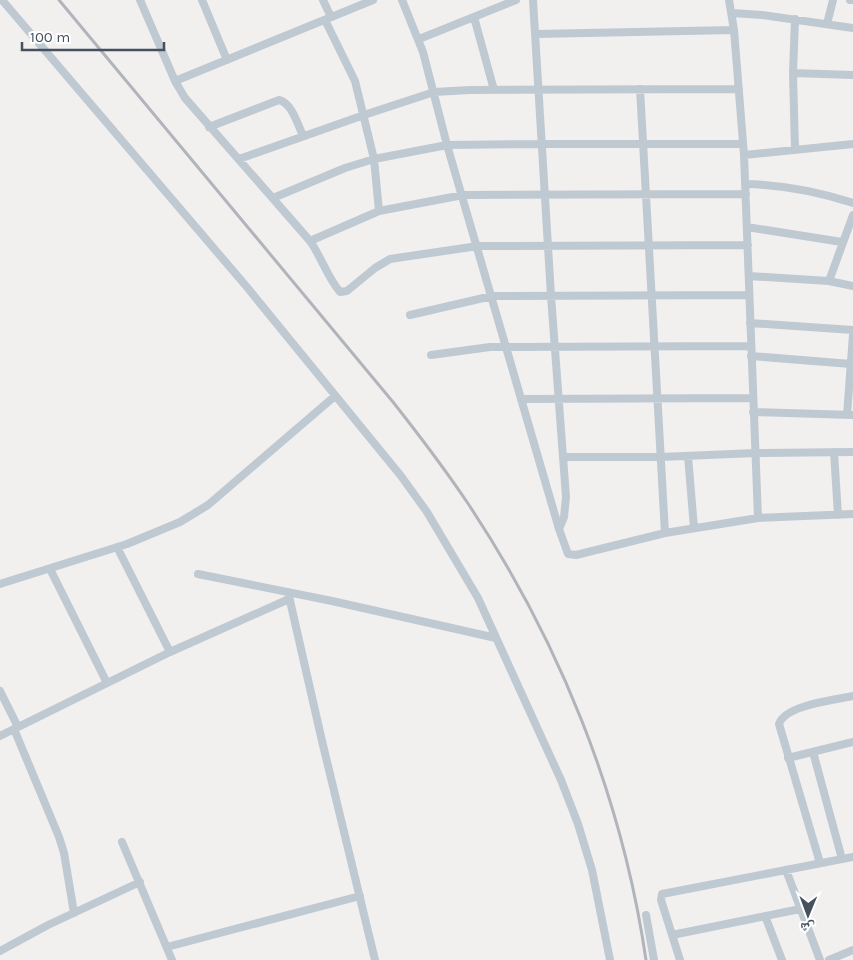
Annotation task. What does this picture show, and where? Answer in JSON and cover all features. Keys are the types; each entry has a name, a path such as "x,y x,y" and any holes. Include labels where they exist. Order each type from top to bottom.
{"street":[{"path":"2,0 246,286 401,476 427,512 469,580 561,780 578,824 592,870 610,960"},
{"path":"140,0 175,81 191,106 310,241 323,262 331,282 340,292 344,293 375,268 390,259 478,246 748,245"},
{"path":"202,0 227,60"},
{"path":"323,0 328,18 353,76 364,114 374,158 379,211"},
{"path":"175,81 373,0"},
{"path":"402,0 419,39 447,145 559,529 568,554 571,555 665,533 758,518 853,514"},
{"path":"419,39 516,0"},
{"path":"533,0 540,90 551,296 564,457 566,507 559,529"},
{"path":"729,0 734,30 746,184 758,518"},
{"path":"826,24 833,0"},
{"path":"732,13 795,19 853,28"},
{"path":"474,17 494,90"},
{"path":"795,19 793,73 795,149"},
{"path":"536,34 734,30"},
{"path":"793,73 853,75"},
{"path":"239,159 364,114 434,92 640,89 739,90"},
{"path":"640,89 665,533"},
{"path":"209,127 280,100 288,105 303,136"},
{"path":"273,198 374,158 447,145 743,144"},
{"path":"744,155 853,144"},
{"path":"746,184 787,186 809,190 853,203"},
{"path":"310,241 379,211 463,195 746,194"},
{"path":"829,281 853,215"},
{"path":"747,227 842,242"},
{"path":"749,276 829,281 853,286"},
{"path":"410,315 492,296 749,295"},
{"path":"750,323 853,330"},
{"path":"753,412 850,415 853,335"},
{"path":"431,355 507,347 751,346"},
{"path":"751,356 851,364"},
{"path":"0,584 117,547 180,522 208,504 335,396"},
{"path":"521,399 753,398"},
{"path":"834,452 838,515"},
{"path":"564,457 661,457 755,453 853,452"},
{"path":"688,456 694,528"},
{"path":"117,547 170,652"},
{"path":"50,569 107,683"},
{"path":"198,574 496,638"},
{"path":"0,736 289,595"},
{"path":"289,595 322,741 376,960"},
{"path":"0,691 58,836 64,854 74,913"},
{"path":"820,863 779,724 784,715 803,707 853,696"},
{"path":"788,758 852,745"},
{"path":"813,752 842,859"},
{"path":"122,842 172,960"},
{"path":"680,960 661,900 662,894 853,857"},
{"path":"786,870 820,960"},
{"path":"0,950 140,882"},
{"path":"167,947 360,896"},
{"path":"672,936 800,909"},
{"path":"646,915 654,960"},
{"path":"765,916 782,960"},
{"path":"829,960 853,950"}],"railway":[{"path":"59,0 393,402 458,489 500,555 558,664 582,721 603,779 621,839 635,899 646,960"}]}
